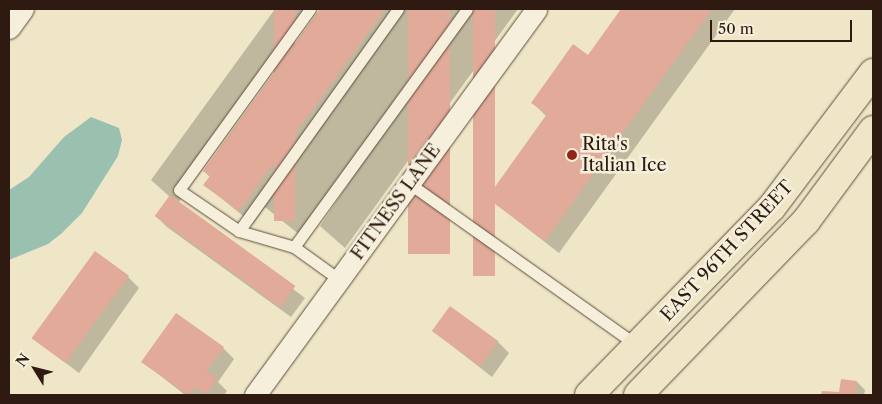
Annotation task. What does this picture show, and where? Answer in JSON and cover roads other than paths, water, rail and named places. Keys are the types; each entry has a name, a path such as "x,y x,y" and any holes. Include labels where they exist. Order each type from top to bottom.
{"main road":[{"name":"EAST 96TH STREET","path":"589,395 772,207 873,73"},
{"name":"EAST 96TH STREET","path":"638,395 806,221 873,130"}],"street":[{"path":"9,28 23,9"},
{"name":"FITNESS LANE","path":"255,395 536,9"}],"lane":[{"path":"310,9 179,190 239,231 294,247 340,280"},
{"path":"239,231 398,9"},
{"path":"294,247 467,9"},
{"path":"410,184 638,346"}],"place":[{"name":"Rita's Italian Ice","path":"572,155"}]}
